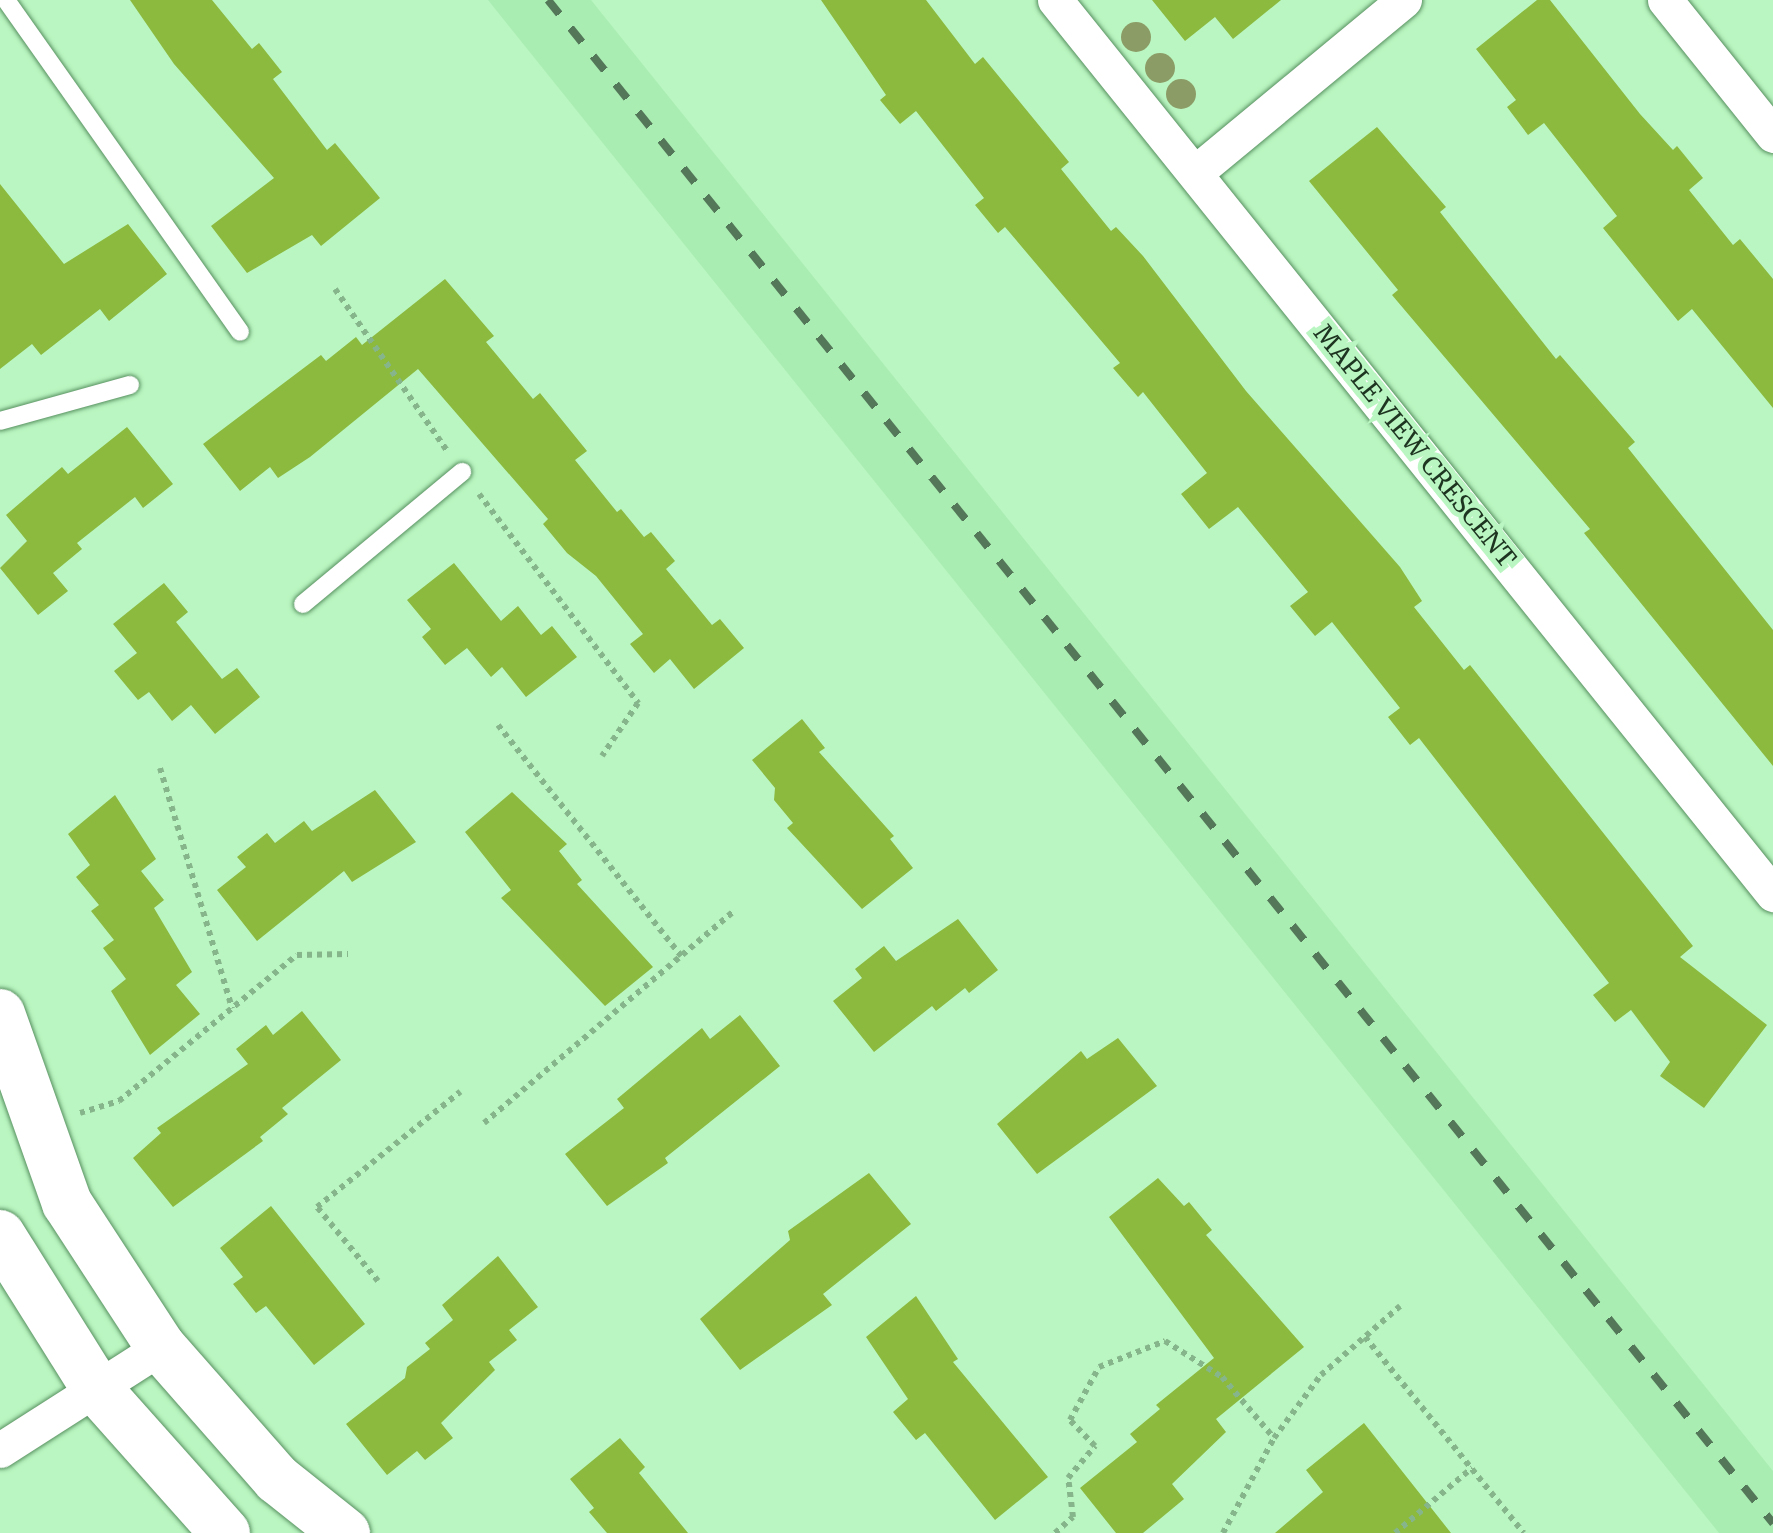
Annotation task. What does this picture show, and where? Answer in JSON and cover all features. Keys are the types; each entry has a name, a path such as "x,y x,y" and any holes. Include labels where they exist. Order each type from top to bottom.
{"street":[{"name":"MAPLE VIEW CRESCENT","path":"1055,0 1773,894"},
{"path":"1196,172 1404,0"},
{"path":"1665,0 1773,134"},
{"path":"0,1014 36,1127 67,1203 161,1347 277,1479 345,1533"},
{"path":"0,1236 96,1388 224,1533"},
{"path":"0,1450 161,1347"}],"lane":[{"path":"6,0 240,332"},
{"path":"0,422 130,384"},
{"path":"303,604 462,472"}],"path":[{"path":"335,288 462,472 638,704 602,756"},
{"path":"498,725 681,956"},
{"path":"160,768 232,1008"},
{"path":"484,1123 734,911"},
{"path":"36,1127 120,1101 296,956 348,954"},
{"path":"378,1281 317,1207 460,1092"},
{"path":"1223,1533 1274,1438 1321,1375 1400,1306"},
{"path":"1365,1337 1524,1533"},
{"path":"1056,1533 1073,1518 1068,1478 1095,1446 1070,1420 1100,1367 1165,1341 1222,1378 1274,1438"},
{"path":"1396,1533 1472,1468"}],"shaded area":[{"path":"488,0 591,0 1773,1471 1773,1533 1719,1533"}],"building":[{"path":"130,0 212,0 252,49 259,43 282,72 273,79 327,150 335,143 380,198 321,246 312,235 247,273 211,226 274,178 174,64"},
{"path":"821,0 926,0 975,64 983,57 1069,162 1061,169 1111,231 1116,227 1143,256 1246,391 1400,567 1422,601 1414,607 1464,670 1470,665 1693,946 1680,957 1767,1025 1704,1108 1660,1076 1670,1062 1631,1010 1615,1022 1593,995 1609,983 1419,738 1410,745 1388,717 1400,708 1332,622 1315,636 1290,606 1308,592 1238,507 1209,529 1181,494 1207,473 1143,392 1138,397 1113,368 1120,363 1005,227 998,233 975,205 984,198 916,111 900,124 880,100 886,95"},
{"path":"1152,0 1281,0 1233,39 1215,17 1185,41"},
{"path":"1537,0 1550,0 1640,114 1673,150 1677,146 1703,178 1689,190 1733,245 1740,239 1773,279 1773,408 1692,309 1678,321 1603,228 1617,216 1544,123 1528,135 1507,107 1516,100 1476,49"},
{"path":"1377,127 1446,207 1440,212 1556,359 1560,355 1635,442 1628,448 1773,630 1773,766 1584,533 1590,529 1392,295 1398,290 1309,181"},
{"path":"0,184 64,264 128,224 167,274 109,321 100,309 41,355 32,344 0,369"},
{"path":"445,279 494,336 486,342 533,399 540,393 587,451 575,460 617,512 621,509 644,537 651,532 675,561 666,569 712,625 720,619 744,648 694,689 670,659 654,673 630,644 643,634 596,576 567,553 543,524 548,519 418,369 310,457 278,478 270,467 240,491 203,444 321,355 326,361 356,337 362,345"},
{"path":"127,427 173,484 143,508 135,497 77,543 82,549 53,573 68,591 38,615 0,568 27,541 6,515 62,467 68,474"},
{"path":"454,563 501,621 518,606 541,635 552,626 577,657 526,697 502,667 491,677 467,648 445,665 422,637 431,629 407,600"},
{"path":"164,583 188,612 176,622 222,679 237,668 260,697 215,734 191,705 172,721 149,692 138,700 114,671 137,653 113,624"},
{"path":"802,719 825,748 819,752 894,836 890,839 913,868 862,909 787,828 793,823 774,800 775,788 752,760"},
{"path":"375,790 416,842 352,882 344,871 257,941 217,890 246,867 237,857 267,833 275,843 304,821 312,831"},
{"path":"512,792 567,844 559,851 582,880 577,884 653,967 605,1006 501,898 511,890 465,832"},
{"path":"115,795 156,859 141,871 164,900 154,908 192,972 176,985 200,1014 150,1055 111,991 126,979 103,948 114,940 91,911 99,905 76,877 90,865 68,834"},
{"path":"958,919 998,970 969,993 965,988 936,1011 932,1006 874,1052 833,1001 862,978 855,969 884,946 896,961"},
{"path":"302,1011 341,1060 282,1108 288,1114 260,1137 263,1141 173,1207 133,1158 161,1133 157,1128 248,1064 236,1049 266,1025 273,1035"},
{"path":"740,1015 780,1066 665,1158 668,1163 607,1206 565,1154 624,1108 617,1099 702,1028 710,1039"},
{"path":"1118,1038 1157,1086 1037,1174 997,1124 1081,1051 1087,1059"},
{"path":"869,1173 911,1224 823,1294 832,1305 740,1370 700,1319 790,1240 788,1231"},
{"path":"1158,1178 1184,1206 1189,1202 1212,1230 1206,1235 1304,1347 1216,1419 1226,1432 1172,1484 1184,1499 1143,1533 1116,1533 1080,1488 1137,1442 1130,1434 1160,1409 1156,1405 1214,1358 1109,1217"},
{"path":"271,1206 365,1324 314,1365 266,1306 256,1313 233,1284 243,1277 220,1248"},
{"path":"498,1256 538,1307 509,1330 517,1340 489,1362 495,1370 441,1423 453,1438 425,1460 417,1451 387,1475 346,1424 405,1378 407,1367 430,1349 425,1343 453,1320 442,1305"},
{"path":"916,1296 958,1359 953,1362 1048,1477 995,1520 925,1433 916,1440 893,1412 908,1399 866,1337"},
{"path":"1364,1423 1451,1533 1275,1533 1323,1492 1306,1470"},
{"path":"620,1438 645,1467 639,1473 688,1533 607,1533 589,1512 594,1508 570,1479"}],"railway":[{"path":"548,0 1773,1523"}]}
